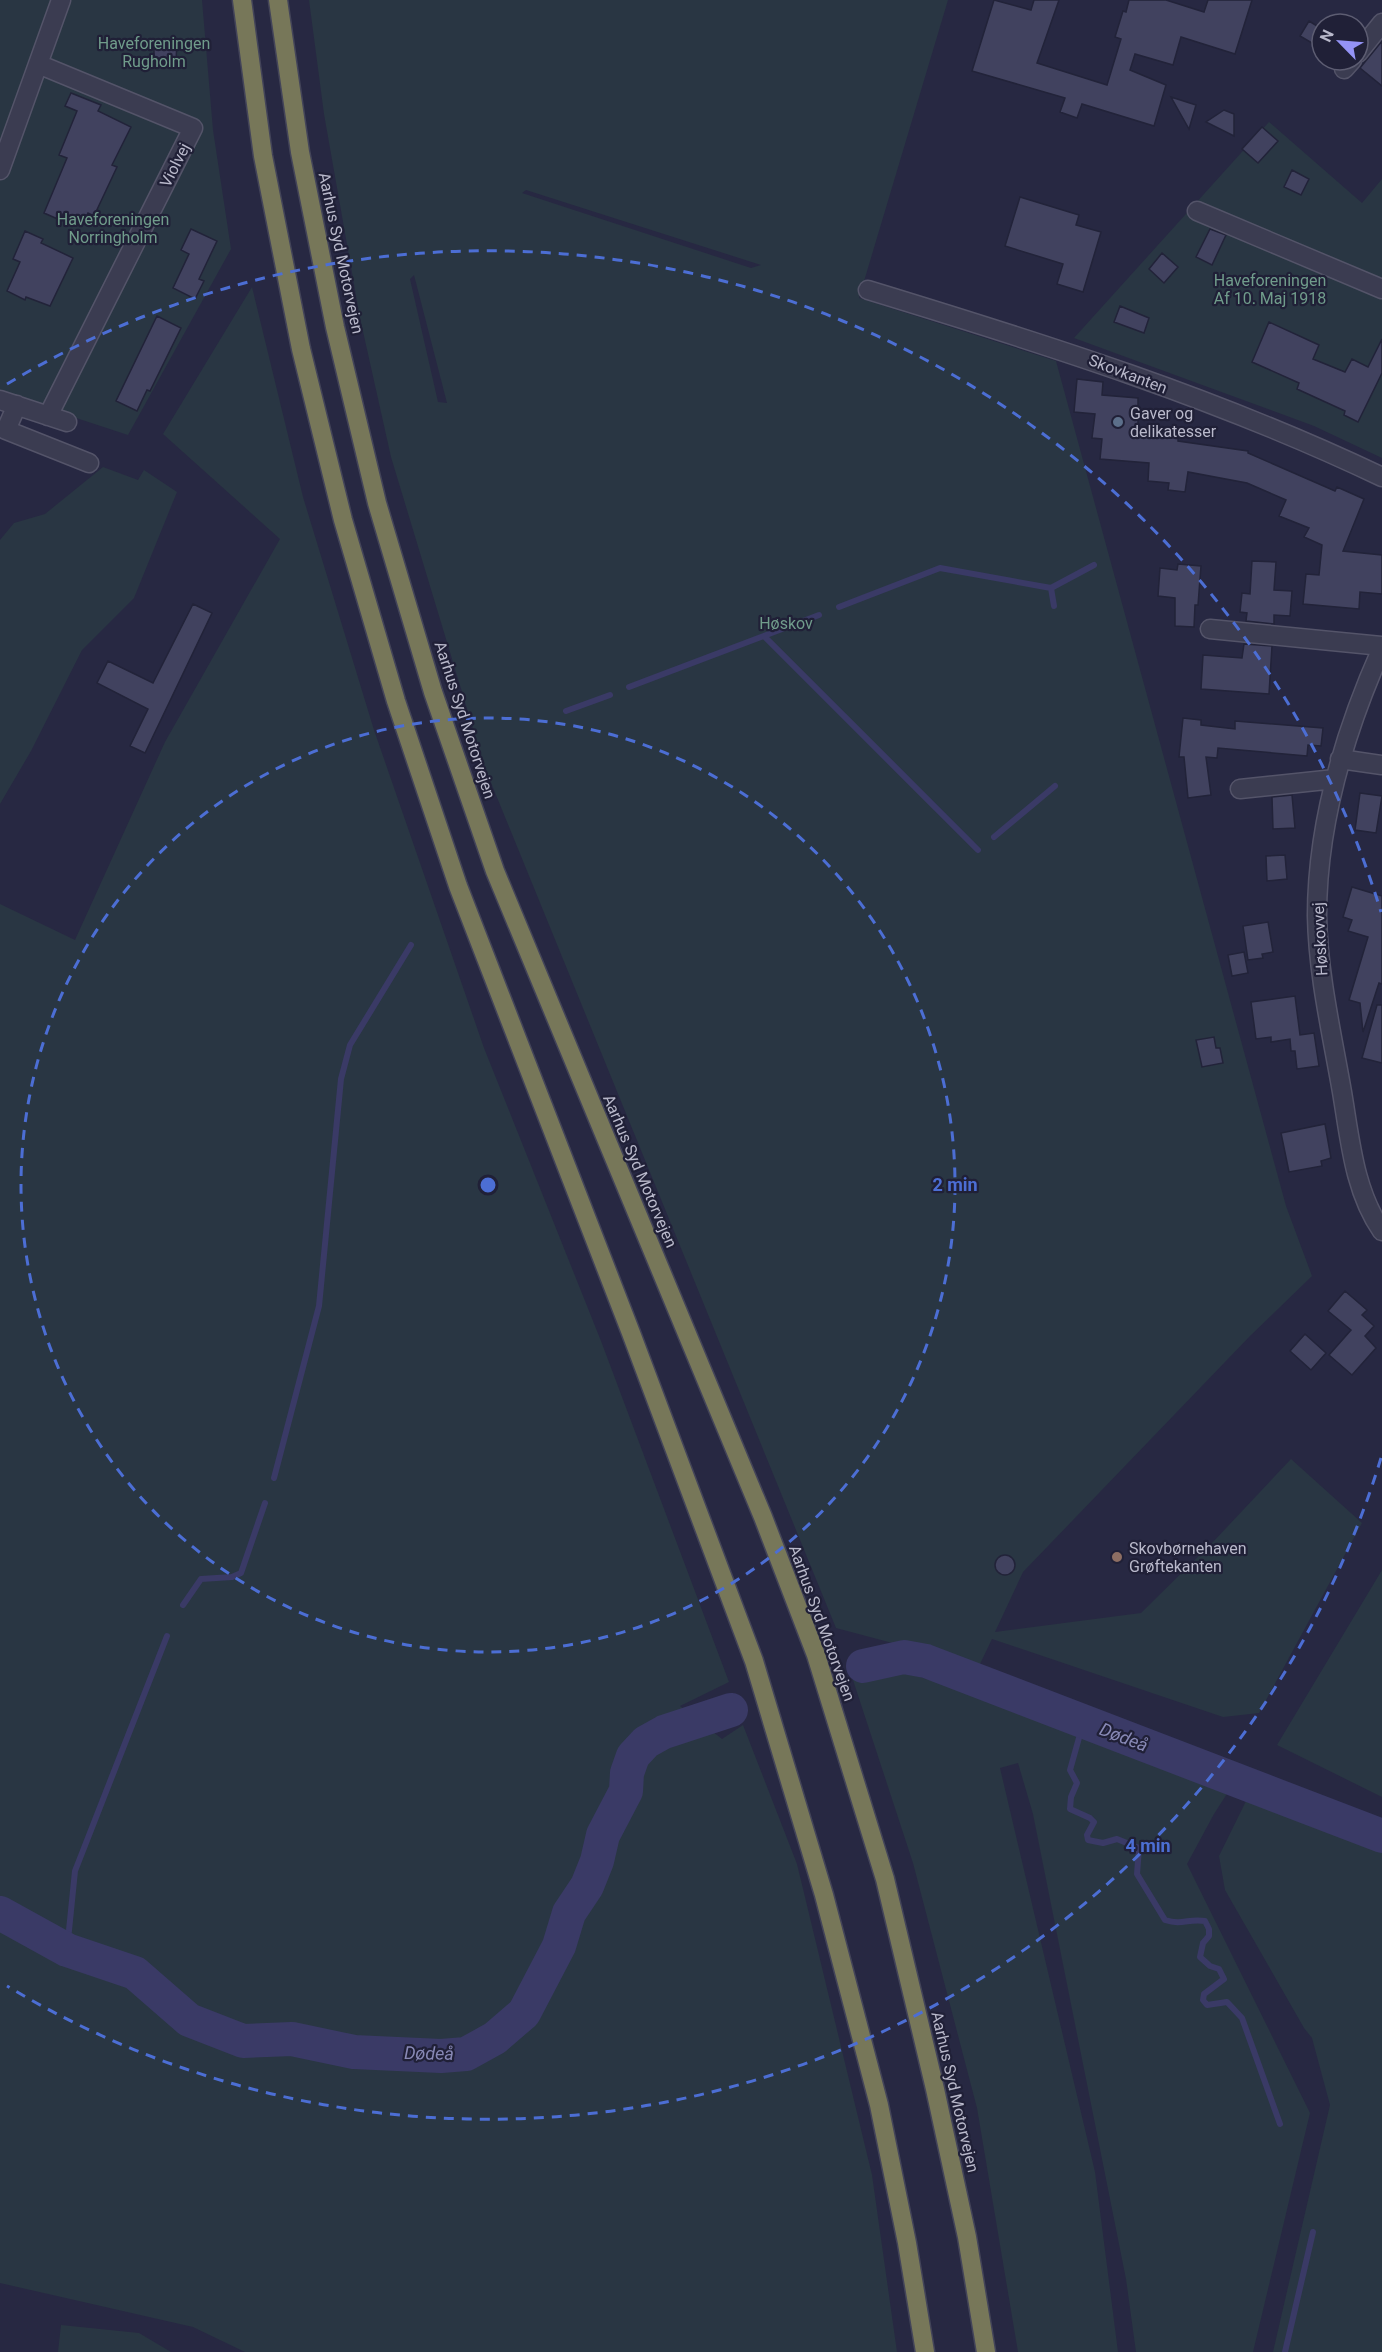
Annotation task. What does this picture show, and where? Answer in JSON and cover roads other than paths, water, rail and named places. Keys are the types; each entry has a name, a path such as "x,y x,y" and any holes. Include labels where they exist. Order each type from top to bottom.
{"highway":[{"path":"242,0 263,156 299,337 349,542 396,702 458,886 635,1344 754,1661 824,1895 879,2105 907,2243 925,2352"},
{"name":"Aarhus Syd Motorvejen","path":"278,0 300,152 335,327 377,503 433,692 495,872 763,1517 816,1654 885,1879 935,2089 967,2237 987,2352"}],"street":[{"path":"0,170 61,0"},
{"path":"1370,38 1382,23"},
{"name":"Violvej","path":"38,64 193,128 48,416"},
{"path":"1197,211 1382,289"},
{"name":"Skovkanten","path":"868,291 1096,361 1311,443 1382,477"},
{"path":"67,423 8,403 6,430 89,463"},
{"name":"Høskovvej","path":"1210,629 1382,647 1360,696 1335,779 1320,853 1317,917 1322,982 1356,1172 1374,1219 1382,1231"},
{"path":"1340,759 1382,765"},
{"path":"1240,789 1335,779"}],"waterway":[{"path":"839,607 940,568 1051,588 1094,565"},
{"path":"1051,588 1054,606"},
{"path":"629,687 819,615"},
{"path":"764,636 978,850"},
{"path":"566,711 610,695"},
{"path":"994,837 1055,786"},
{"path":"274,1478 319,1306 341,1079 350,1045 411,945"},
{"path":"183,1605 201,1579 232,1577 241,1573 265,1503"},
{"path":"67,1950 75,1871 167,1636"},
{"name":"Dødeå","path":"863,1666 904,1657 926,1661 1382,1836"},
{"name":"Dødeå","path":"0,1913 67,1950 135,1973 189,2020 243,2041 292,2039 354,2052 441,2056 466,2054 495,2038 524,2013 559,1946 569,1913 587,1886 597,1861 603,1835 626,1791 627,1773 633,1756 646,1742 664,1732 731,1710"},
{"path":"1084,1720 1070,1770 1077,1783 1071,1797 1070,1809 1094,1822 1087,1835 1088,1840 1103,1843 1117,1839 1139,1848 1137,1874 1165,1920 1205,1921 1209,1929 1209,1936 1203,1943 1200,1957 1210,1966 1219,1969 1224,1979 1204,1994 1203,2000 1207,2005 1227,2002 1242,2018 1280,2124"},
{"path":"1285,2352 1313,2232"}],"place":[{"name":"Gaver og delikatesser","path":"1118,422"},
{"name":"Skovbørnehaven Grøftekanten","path":"1117,1557"}],"park label":[{"name":"Haveforeningen Rugholm","path":"154,52"},
{"name":"Haveforeningen Norringholm","path":"113,228"},
{"name":"Haveforeningen Af 10. Maj 1918","path":"1270,289"},
{"name":"Høskov","path":"786,623"}]}
